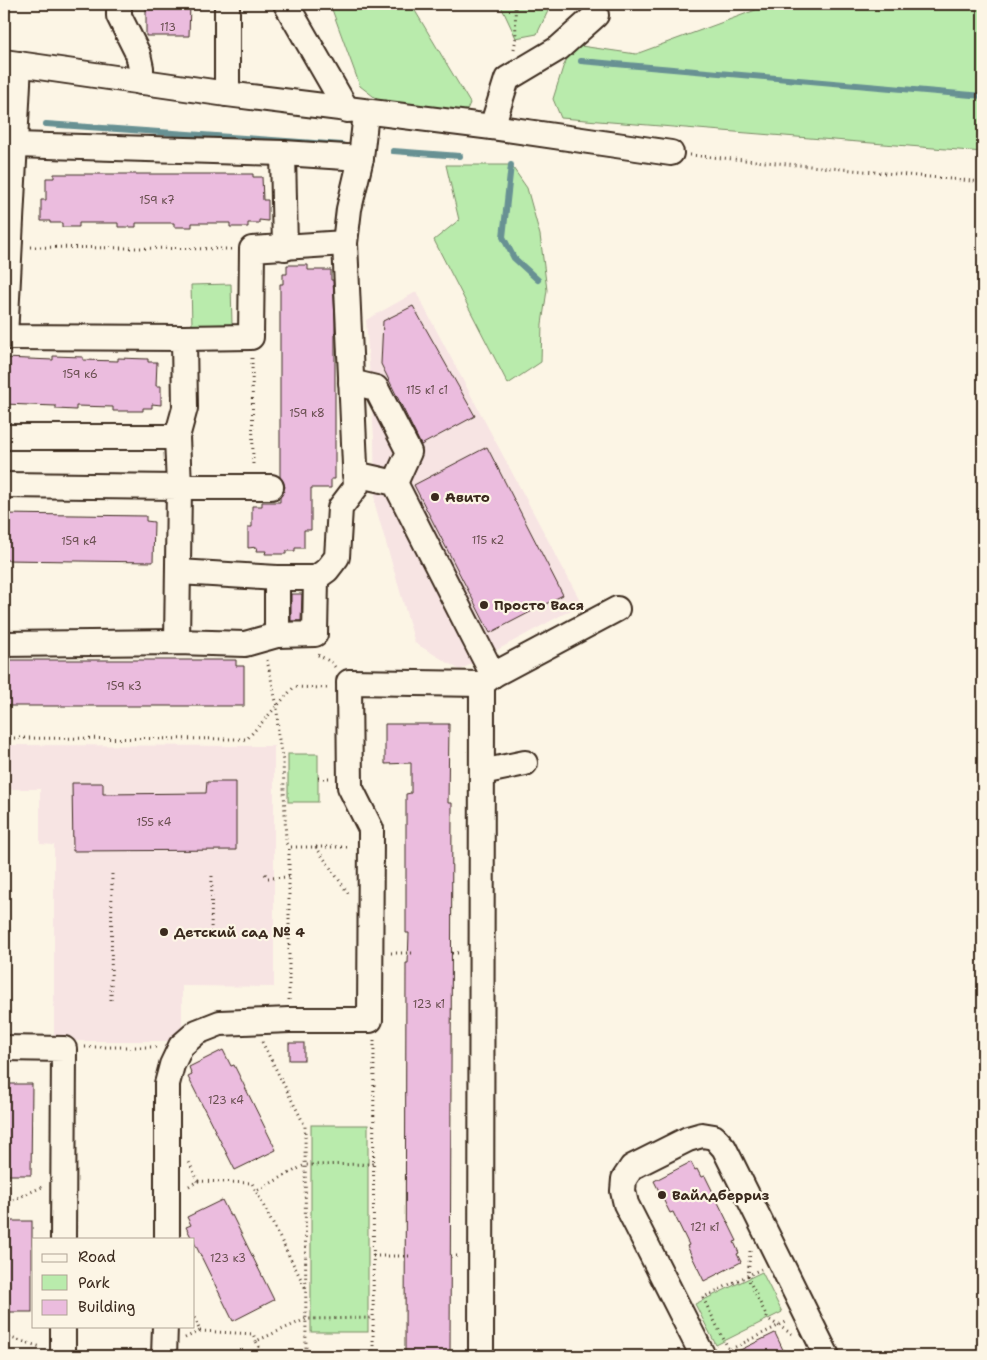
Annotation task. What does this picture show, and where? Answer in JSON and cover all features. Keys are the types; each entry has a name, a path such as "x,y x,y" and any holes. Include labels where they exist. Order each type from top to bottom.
{"street":[{"path":"119,4 119,16 138,54 142,82"},
{"path":"226,4 227,94"},
{"path":"179,572 277,578 316,578 327,570 337,557 340,508 356,486 345,243 349,210 361,158 357,111 286,4"},
{"path":"492,127 507,79 560,48 596,15"},
{"path":"345,243 252,249 251,338 5,336 6,246 11,137 11,63 227,94 492,127 672,153"},
{"path":"11,137 361,158"},
{"path":"283,153 285,248"},
{"path":"177,642 179,487 177,437 185,408 184,338"},
{"path":"351,382 376,388 409,452 395,483 488,680 482,772 481,1356"},
{"path":"4,437 177,437"},
{"path":"355,474 395,483"},
{"path":"4,485 262,487"},
{"path":"270,637 277,578"},
{"path":"4,644 177,642 245,644 270,637 315,634 316,578"},
{"path":"167,1238 168,1084 172,1064 182,1046 197,1032 220,1023 289,1020 370,1020 371,829 350,787 349,682 488,680 617,609"},
{"path":"482,772 525,763"},
{"path":"4,1048 64,1050 64,1238"},
{"path":"702,1356 626,1204 623,1191 624,1178 632,1167 688,1139 702,1135 714,1137 724,1148 827,1356"},
{"path":"63,1328 63,1355"},
{"path":"164,1356 165,1328"}],"path":[{"path":"507,79 516,38 516,4"},
{"path":"672,153 983,182"},
{"path":"6,246 252,249"},
{"path":"251,338 262,487"},
{"path":"270,637 278,706 278,734 283,761 286,843 290,847 289,1020"},
{"path":"4,738 247,739 294,687 339,688 349,682"},
{"path":"290,847 371,847"},
{"path":"316,847 349,895"},
{"path":"111,1000 112,874"},
{"path":"264,874 268,878 290,877"},
{"path":"211,932 212,875"},
{"path":"370,1020 374,1032 373,1356"},
{"path":"251,1022 305,1126 306,1356"},
{"path":"64,1050 75,1047 182,1046"},
{"path":"256,1191 305,1165 374,1164"},
{"path":"4,1204 64,1178"},
{"path":"198,1181 252,1183 305,1287"},
{"path":"374,1256 411,1256"},
{"path":"679,1310 779,1260"},
{"path":"748,1278 768,1319"},
{"path":"703,1298 729,1350 805,1312"},
{"path":"256,1341 306,1319 373,1318"},
{"path":"200,1331 253,1334 264,1356"},
{"path":"4,1336 63,1355"}],"shaded area":[{"path":"416,292 582,604 460,670 415,643 375,505 374,438 366,320"},
{"name":"Детский сад № 4","path":"4,745 274,746 274,987 182,986 182,1031 171,1041 54,1041 54,845 40,844 40,789 4,789"}],"green space":[{"path":"330,4 411,4 470,103 466,112 382,103 360,86"},
{"path":"500,4 550,4 537,34 516,38"},
{"path":"772,4 983,4 983,152 561,118 553,99 563,67 574,45 636,54"},
{"path":"446,165 511,165 527,188 540,235 547,290 542,324 541,362 508,384 434,240 459,220"},
{"path":"231,284 232,324 192,325 191,285"},
{"path":"288,754 318,754 318,802 288,802"},
{"path":"311,1125 368,1125 368,1332 311,1332"},
{"path":"762,1272 782,1312 716,1345 695,1304"}],"building":[{"path":"146,4 190,4 189,36 146,36"},
{"path":"54,174 253,174 253,177 262,177 263,200 268,200 268,221 259,220 259,223 248,223 248,227 230,227 230,223 192,223 192,227 174,227 174,223 136,223 136,227 118,227 118,223 79,223 79,227 62,227 62,223 41,221 41,200 46,200 46,178 54,178"},
{"path":"287,265 308,265 308,270 331,270 335,321 335,479 331,479 331,488 311,488 311,530 304,530 304,548 286,551 286,554 265,554 266,551 256,551 257,547 248,548 248,527 252,527 252,506 262,506 262,502 280,502 280,497 285,487 280,477 280,284 283,284 283,274 287,274"},
{"path":"413,306 475,416 421,445 381,364 383,321"},
{"path":"53,356 83,357 83,360 118,361 118,358 148,359 148,362 157,362 156,386 161,386 161,405 152,404 152,408 143,408 143,411 113,411 113,407 76,406 76,410 56,409 56,406 4,404 4,358 53,360"},
{"path":"487,447 563,595 490,633 414,485"},
{"path":"4,514 146,516 146,521 154,522 153,562 4,560"},
{"path":"291,594 302,594 301,621 291,621"},
{"path":"4,660 236,660 236,666 244,666 244,706 4,706"},
{"path":"385,724 449,724 448,803 452,803 450,1356 405,1356 406,963 408,963 409,933 406,933 406,794 411,793 411,763 385,764"},
{"path":"207,782 236,782 236,850 73,851 72,783 103,783 103,794 206,793"},
{"path":"289,1043 304,1043 304,1060 289,1060"},
{"path":"223,1050 231,1066 234,1065 276,1150 235,1170 188,1077 192,1075 189,1067"},
{"path":"4,1084 32,1084 31,1175 4,1175"},
{"path":"691,1162 701,1177 705,1176 737,1241 734,1242 741,1262 704,1281 673,1212 670,1213 654,1181"},
{"path":"222,1200 230,1216 232,1215 274,1300 233,1321 195,1244 195,1238 192,1238 186,1227 191,1225 187,1217"},
{"path":"4,1221 32,1221 32,1312 4,1312"},
{"path":"775,1333 786,1356 728,1356"}],"waterway":[{"path":"581,61 983,96"},
{"path":"46,124 342,145"},
{"path":"393,151 460,156"},
{"path":"511,165 503,237 514,258 538,280"}],"place":[{"name":"Авито","path":"435,497"},
{"name":"Просто Вася","path":"484,605"},
{"name":"Детский сад № 4","path":"164,932"},
{"name":"Вайлдберриз","path":"662,1195"}]}
